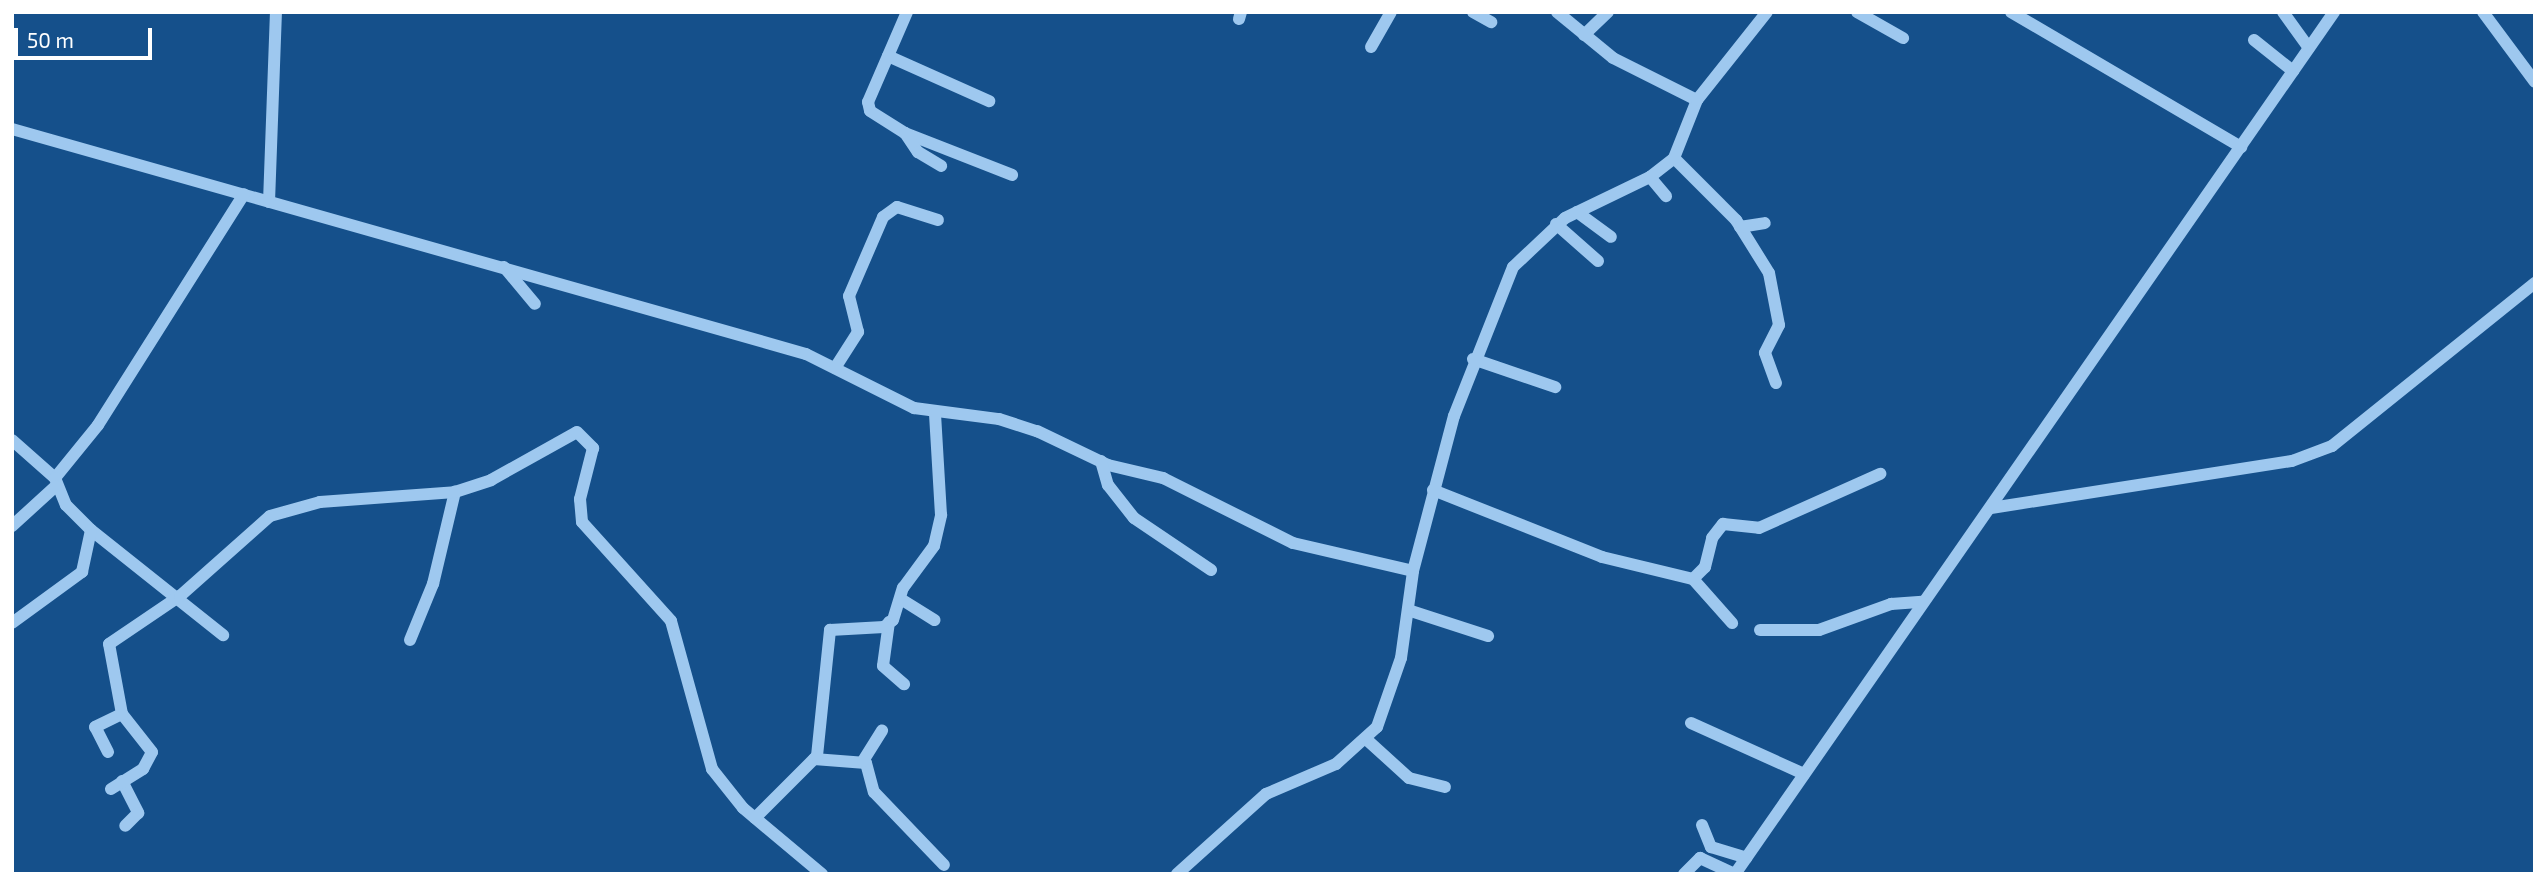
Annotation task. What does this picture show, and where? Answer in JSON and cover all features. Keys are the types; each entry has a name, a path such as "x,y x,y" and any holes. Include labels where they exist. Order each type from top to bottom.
{"street":[{"path":"269,202 276,12"},
{"path":"907,12 888,56 870,111 905,132 1013,175"},
{"path":"1371,47 1391,12"},
{"path":"1474,12 1490,22"},
{"path":"1557,12 1627,66 1698,100"},
{"path":"1584,35 1608,12"},
{"path":"1177,874 1266,794 1336,764 1366,739 1385,713 1411,611 1413,571 1433,490 1473,359 1513,267 1556,224 1650,177 1674,158 1698,100 1768,12"},
{"path":"1857,12 1903,38"},
{"path":"2283,12 2309,48"},
{"path":"1684,874 1700,858 1735,874 2334,12"},
{"path":"2483,12 2535,82"},
{"path":"2013,13 2241,147"},
{"path":"2254,40 2293,71"},
{"path":"888,56 930,80 989,101"},
{"path":"12,129 504,267 835,368 935,413 999,419 1101,461 1163,478 1293,543 1413,571"},
{"path":"905,132 918,152 941,166"},
{"path":"1674,158 1740,226 1769,273 1779,325 1765,354 1776,383"},
{"path":"1650,177 1666,196"},
{"path":"12,526 56,482 98,425 244,194"},
{"path":"835,368 858,332 849,296 883,217 897,207 938,220"},
{"path":"1577,212 1611,237"},
{"path":"1740,226 1765,223"},
{"path":"1556,224 1598,261"},
{"path":"504,267 535,304"},
{"path":"1991,508 2292,461 2332,446 2535,283"},
{"path":"1473,359 1555,387"},
{"path":"904,684 883,666 889,622 904,601 903,588 938,537 935,413"},
{"path":"111,789 143,769 152,752 122,714 109,644 180,596 270,516 293,507 455,492 491,480 560,439 577,432 588,436 593,448 580,499 582,522 671,621 712,769 755,818 822,874"},
{"path":"12,440 56,482 91,530 180,596 223,635"},
{"path":"1101,461 1108,485 1134,518 1211,570"},
{"path":"1693,579 1723,524 1759,528 1880,474"},
{"path":"1433,490 1602,557 1693,579 1732,623"},
{"path":"410,640 433,584 455,492"},
{"path":"12,623 82,572 91,530"},
{"path":"904,601 934,620"},
{"path":"1760,630 1819,630 1891,604 1922,602"},
{"path":"1411,611 1489,636"},
{"path":"755,818 814,760 828,635 835,627 889,622"},
{"path":"108,752 95,727 122,714"},
{"path":"1691,723 1804,774"},
{"path":"863,761 882,731"},
{"path":"1366,739 1409,778 1445,787"},
{"path":"814,760 863,761"},
{"path":"863,761 874,792 944,866"},
{"path":"122,781 138,813 125,826"},
{"path":"1702,825 1711,847 1746,858"}]}
